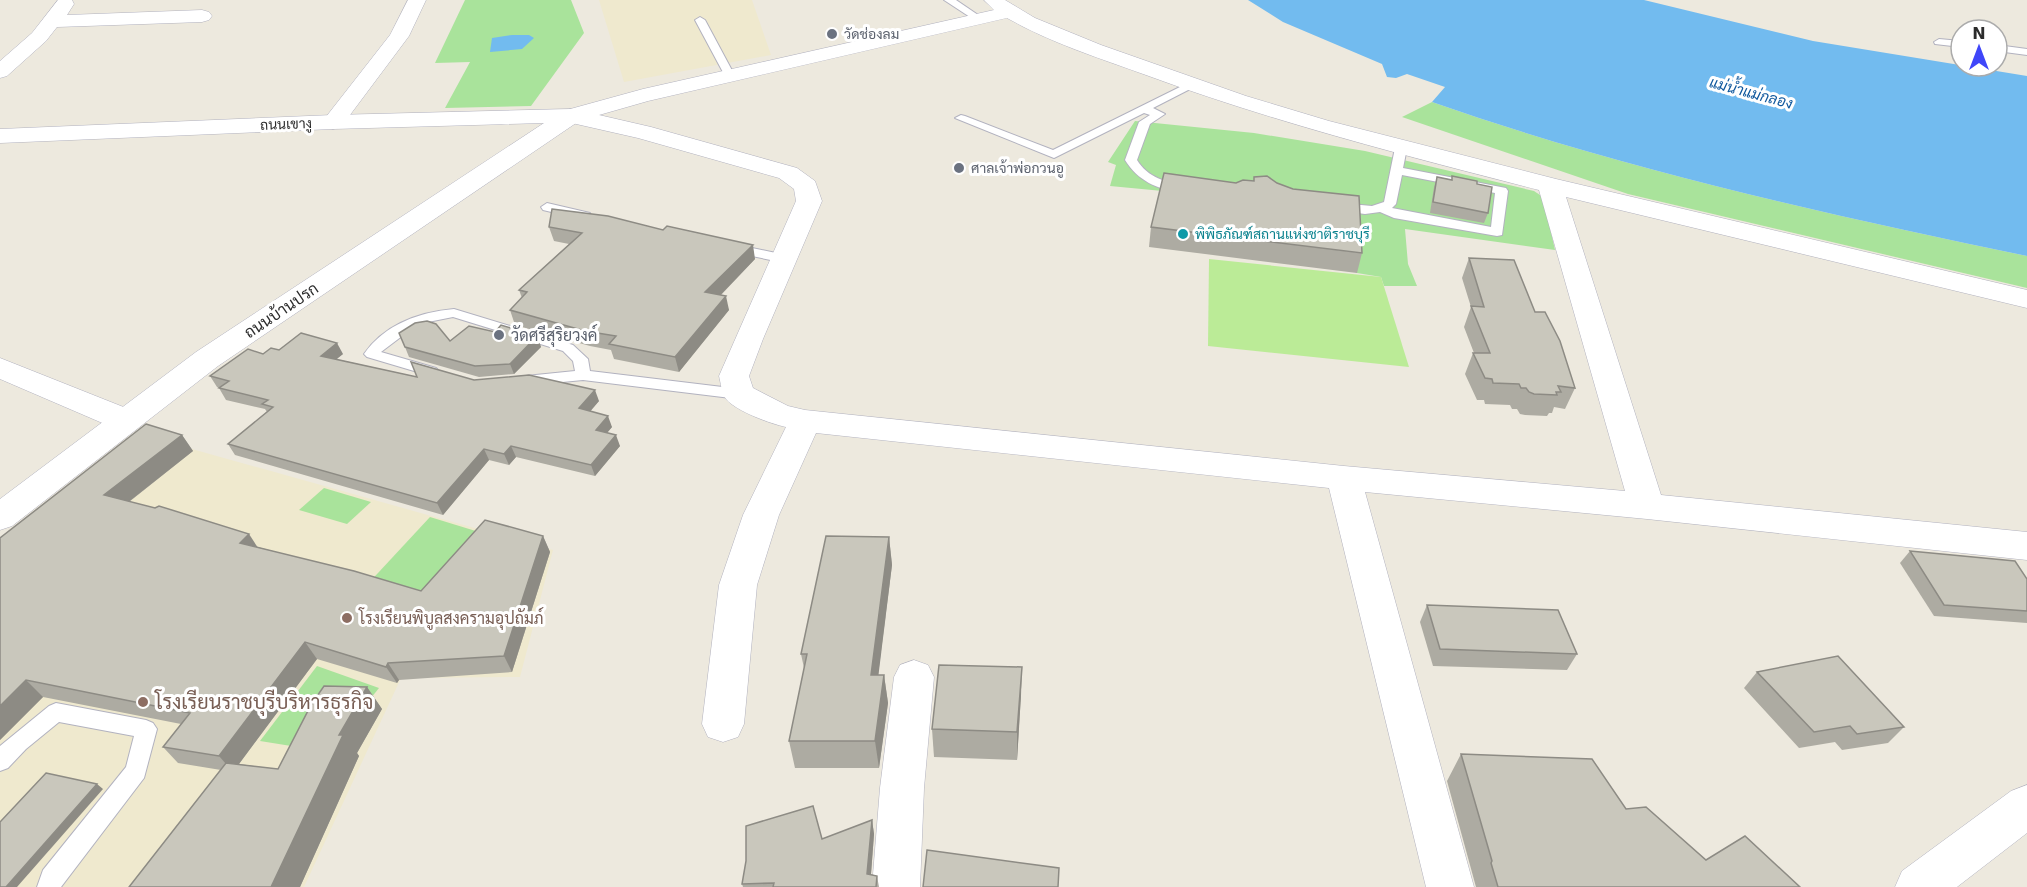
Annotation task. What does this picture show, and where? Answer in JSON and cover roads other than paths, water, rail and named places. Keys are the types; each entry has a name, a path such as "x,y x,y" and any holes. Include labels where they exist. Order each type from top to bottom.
{"street":[{"path":"0,72 54,21 67,0"},
{"path":"333,122 399,36 417,0"},
{"path":"571,116 643,96 994,10 1399,159 1550,186 2027,299"},
{"path":"54,21 202,16"},
{"path":"571,116 643,132 788,173 806,186 809,201 734,376 740,394 779,416 805,421 1344,478 1647,506 2027,546"},
{"name":"ถนนเขางู","path":"0,136 333,122 571,116"},
{"name":"ถนนบ้านปรก","path":"0,517 207,359 571,116"},
{"path":"1550,186 1647,506"},
{"path":"0,368 125,420"},
{"path":"723,724 738,585 761,515 805,421"},
{"path":"1344,478 1450,887"},
{"path":"896,887 902,788 914,676"},
{"path":"1919,887 2027,806"}],"lane":[{"path":"949,0 994,10"},
{"path":"700,20 730,76"},
{"path":"1938,42 1949,43"},
{"path":"2009,50 2027,52"},
{"path":"961,118 1054,154 1190,84"},
{"path":"1143,109 1159,114 1145,122 1131,153 1133,165 1159,185 1190,190"},
{"path":"1324,206 1370,211 1383,209 1390,204 1399,159 1502,191 1497,232 1394,214 1383,209"},
{"path":"547,207 604,220"},
{"path":"717,244 785,259"},
{"path":"447,375 372,354 377,347 413,321 434,315 454,313 568,348 579,359 583,375"},
{"path":"507,383 583,375 740,394"},
{"path":"0,761 18,742 56,712 146,729 136,771 51,878 49,887"}],"water":[{"name":"แม่น้ำแม่กลอง","path":"1248,0 1644,0 1813,41 1949,63 1949,78 2009,78 2009,73 2027,76 2027,256 1727,189 1579,149 1505,126 1432,102 1445,87 1407,74 1396,78 1387,77 1382,64 1283,22"},
{"path":"529,35 534,38 522,49 490,52 492,38"}],"place":[{"name":"วัดช่องลม","path":"832,34"},
{"name":"ศาลเจ้าพ่อกวนอู","path":"959,168"},
{"name":"พิพิธภัณฑ์สถานแห่งชาติราชบุรี","path":"1183,234"},
{"name":"วัดศรีสุริยวงค์","path":"499,335"},
{"name":"โรงเรียนพิบูลสงครามอุปถัมภ์","path":"347,618"},
{"name":"โรงเรียนราชบุรีบริหารธุรกิจ","path":"143,702"}]}
